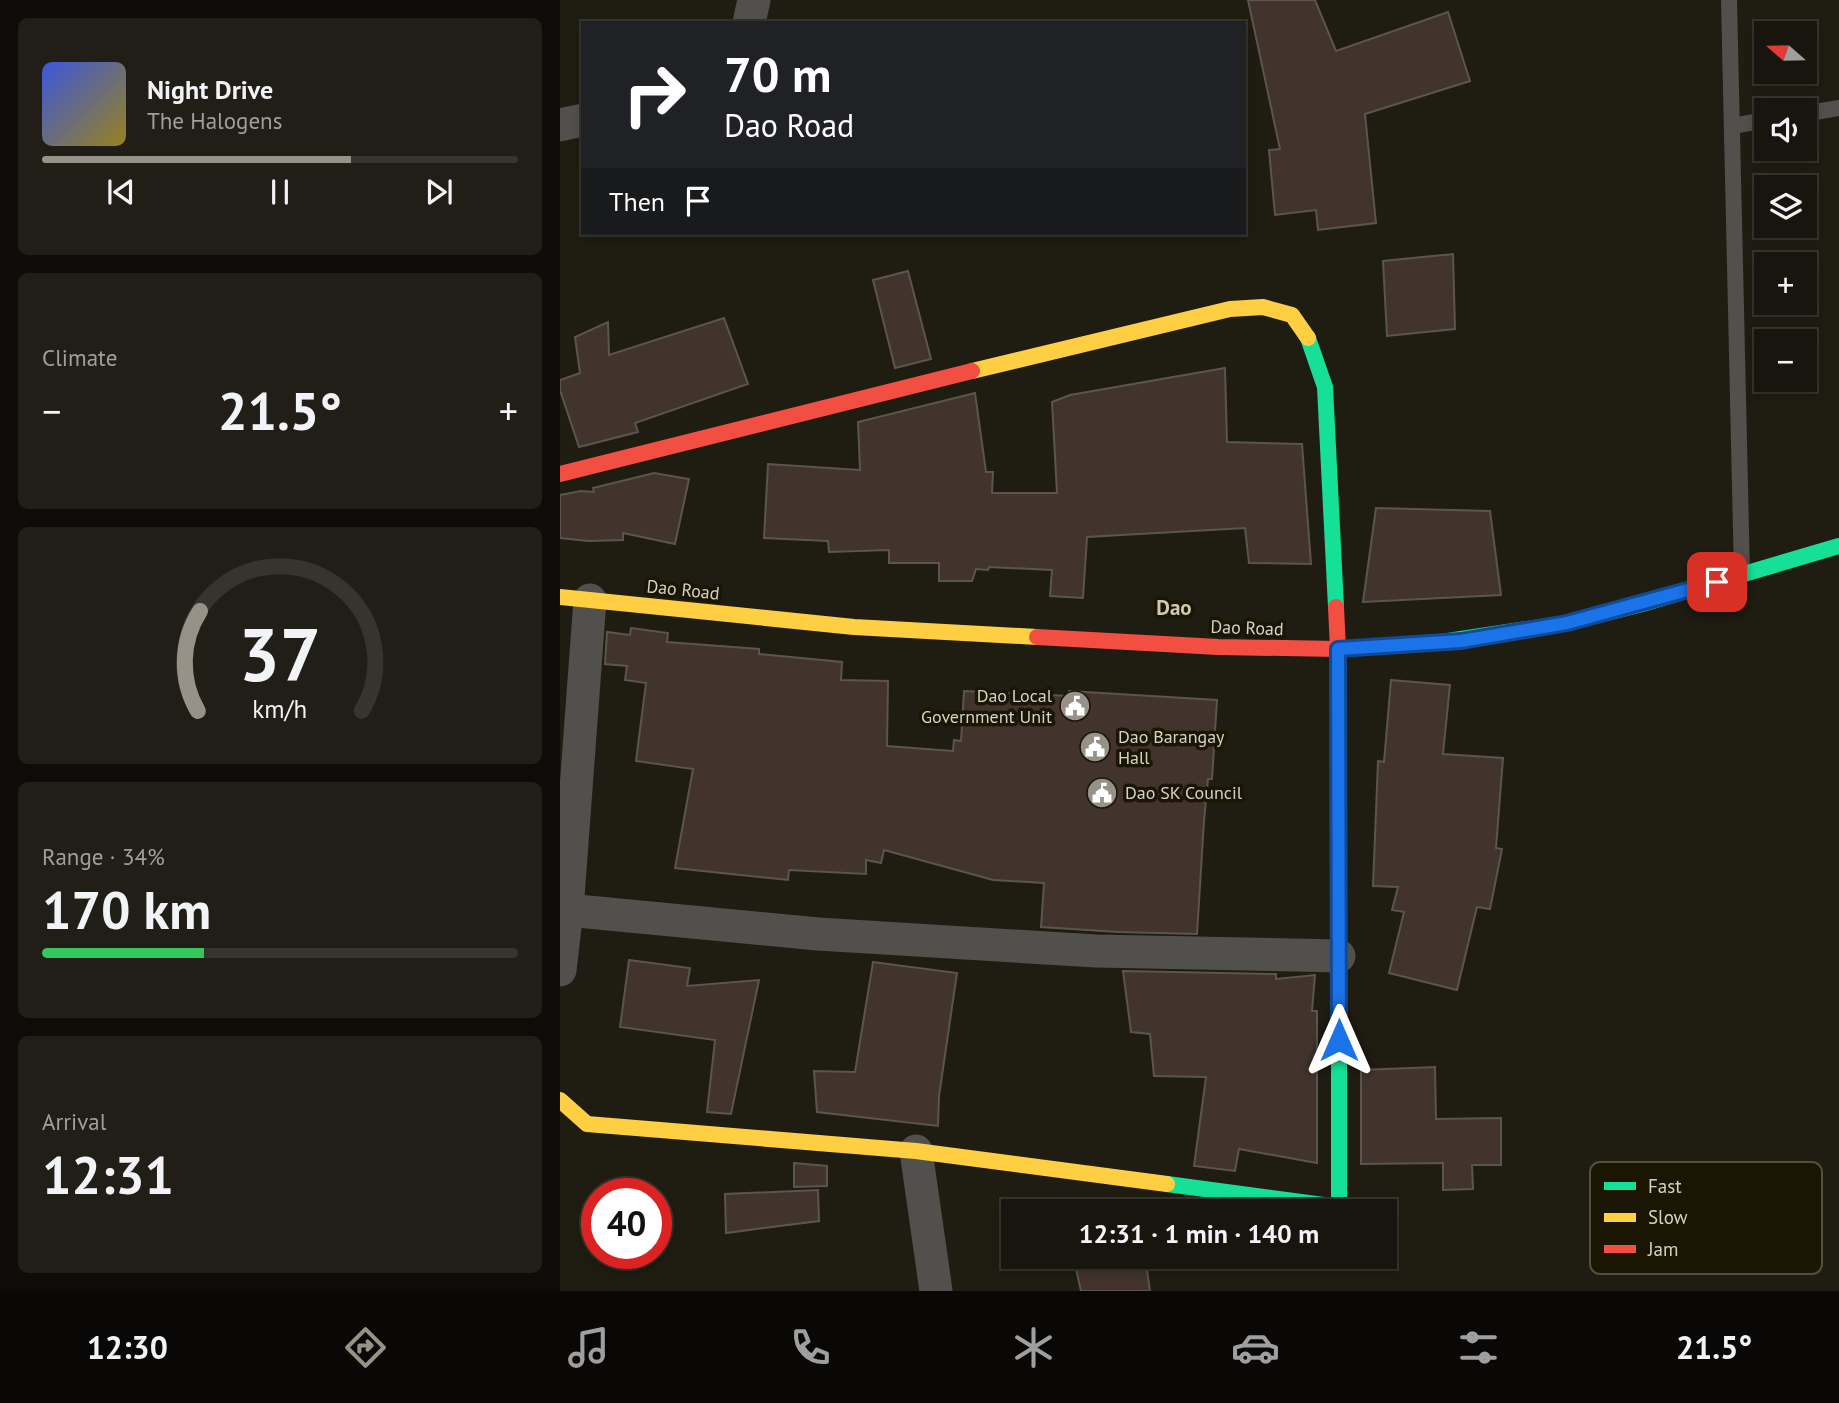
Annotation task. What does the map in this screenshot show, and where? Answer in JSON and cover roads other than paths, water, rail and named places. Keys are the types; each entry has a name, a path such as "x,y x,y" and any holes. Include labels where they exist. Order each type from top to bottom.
{"street":[{"path":"749,21 754,0"},
{"path":"560,125 581,120"},
{"path":"560,474 1230,309 1264,307 1292,315 1311,342 1325,387 1338,649 1339,1207 916,1150 587,1124 560,1100"},
{"name":"Dao Road","path":"575,598 854,626 1218,647 1338,649 1461,641 1567,623 1839,546"},
{"path":"560,970 567,910 575,598"},
{"path":"567,910 818,934 1096,951 1339,956"},
{"path":"916,1150 936,1291"}],"lane":[{"path":"1729,0 1742,575"},
{"path":"1817,112 1839,108"},
{"path":"1732,125 1754,122"}],"place":[{"name":"Dao Local Government Unit","path":"1075,706"},
{"name":"Dao Barangay Hall","path":"1095,747"},
{"name":"Dao SK Council","path":"1102,793"}],"district":[{"name":"Dao","path":"1174,608"}]}
